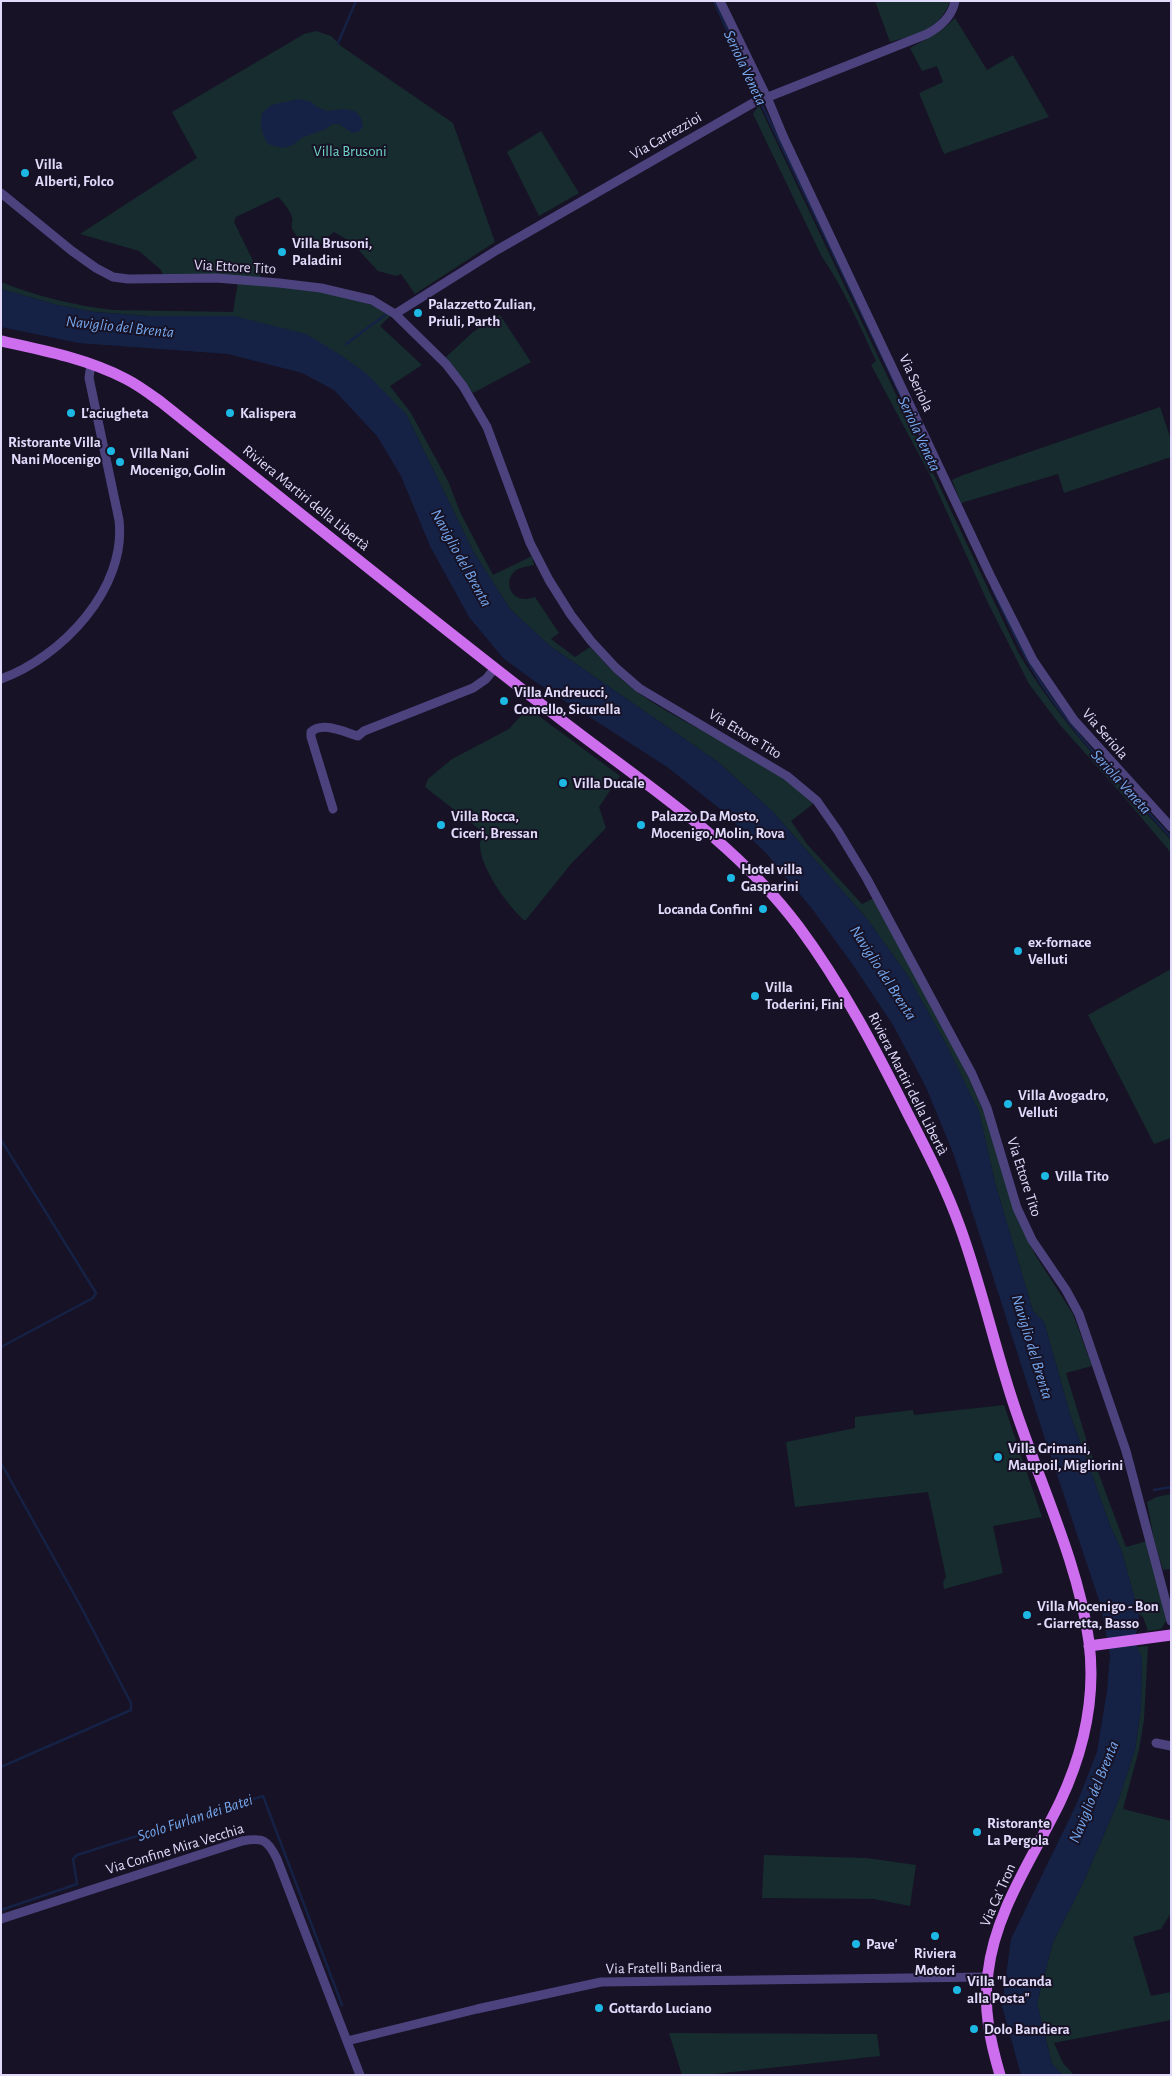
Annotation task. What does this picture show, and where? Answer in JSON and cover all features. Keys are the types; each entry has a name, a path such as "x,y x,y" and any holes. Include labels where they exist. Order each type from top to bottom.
{"main road":[{"name":"Riviera Martiri della Libertà","path":"1,341 90,364 128,380 161,402 494,668 683,811 753,874 798,926 873,1045 942,1183 960,1227 1011,1396 1075,1579 1090,1646"},
{"path":"1090,1646 1171,1635"},
{"name":"Via Ca' Tron","path":"1000,2075 986,2015 987,1978 992,1950 1002,1918 1059,1804 1080,1749 1088,1712 1090,1646"}],"street":[{"name":"Via Seriola","path":"720,1 762,99 1032,660 1074,720 1171,828"},
{"name":"Via Carrezzioi","path":"395,314 497,250 762,99 927,34 944,23 955,1"},
{"name":"Via Ettore Tito","path":"1,193 72,251 96,268 113,277 128,279 216,278 321,288 372,300 395,314 446,364 478,409 487,427 530,543 549,580 571,615 591,641 616,668 639,688 787,776 817,801 868,879 972,1074 992,1122 1017,1208 1032,1240 1066,1290 1079,1314 1118,1424 1138,1490 1171,1621"},
{"path":"1,679 26,668 67,639 101,594 116,563 120,531 89,378 90,364"},
{"path":"333,808 311,732 315,728 322,727 358,736 364,731 473,688 486,679 494,668"},
{"path":"1156,1743 1171,1746"},
{"name":"Via Confine Mira Vecchia","path":"1,1919 242,1841 264,1840 273,1850 277,1859 347,2041"},
{"name":"Via Fratelli Bandiera","path":"347,2041 477,2009 601,1982 987,1978"},
{"path":"347,2041 360,2075"}],"green space":[{"path":"875,1 950,2 939,19 926,30 890,42"},
{"path":"955,18 987,70 1013,55 1049,117 944,154 919,93 943,82 937,66 922,71 910,48 939,31"},
{"name":"Villa Brusoni","path":"316,31 331,36 341,46 453,123 495,242 415,294 401,274 396,276 378,271 351,242 334,232 310,251 306,250 292,229 290,212 278,197 236,217 234,222 261,277 164,276 161,270 139,251 80,234 197,158 172,112 304,34"},
{"path":"759,105 1018,652 1051,702 1089,750 1171,840 1171,853 1060,725 1029,684 988,603 931,477 871,365 876,361 858,321 822,257 753,114"},
{"path":"541,131 579,193 539,216 507,152"},
{"path":"1,282 56,300 114,310 233,312 238,282 296,288 338,295 358,300 390,316 380,326 422,365 390,386 411,413 448,481 461,514 493,575 532,556 534,565 518,569 513,573 509,584 514,595 519,598 535,597 559,633 551,639 575,657 590,647 620,678 640,694 661,708 774,771 813,804 791,821 807,844 862,904 874,898 943,1025 971,1083 984,1113 1018,1221 1036,1256 1073,1314 1092,1366 1066,1373 1088,1445 1126,1547 1147,1541 1166,1621 1161,1629 1148,1631 1143,1617 1139,1614 1121,1549 1111,1528 1070,1414 1044,1322 1033,1311 995,1183 979,1112 946,1044 908,976 867,919 772,811 718,762 550,646 510,609 473,551 406,414 234,316 148,316 94,312 57,305 1,289"},
{"path":"500,315 531,362 473,393 446,357 473,332"},
{"path":"1160,407 1171,440 1171,457 1064,493 1058,474 961,503 952,480"},
{"path":"528,708 620,776 599,807 606,828 571,864 525,921 503,897 484,863 480,844 484,833 425,787 428,779 452,759 509,729"},
{"path":"1171,969 1171,1138 1154,1144 1088,1015"},
{"path":"1004,1405 1042,1517 993,1526 1003,1573 944,1589 943,1582 946,1577 928,1492 795,1507 786,1442 855,1428 855,1417 913,1410 914,1415"},
{"path":"1171,1494 1171,1569 1163,1570 1154,1540 1147,1502 1156,1497"},
{"path":"1148,1646 1144,1720 1139,1750 1123,1809 1171,1821 1171,1913 1161,1929 1133,1937 1151,1996 1171,1992 1171,2020 1054,2043 1063,2063 1074,2075 1063,2075 1052,2064 1037,2003 1053,1942 1083,1883 1117,1804 1135,1750 1141,1707 1142,1658 1137,1647"},
{"path":"764,1855 867,1858 916,1865 910,1906 874,1899 762,1898"},
{"path":"669,2033 877,2034 880,2056 705,2075 682,2075"}],"water":[{"path":"299,99 311,102 327,111 344,109 355,111 361,118 363,127 358,132 352,133 339,124 332,124 326,129 301,138 293,145 283,148 268,144 262,129 262,113 271,105"},
{"name":"Naviglio del Brenta","path":"1,289 57,305 94,312 148,316 234,316 306,334 367,374 406,414 473,551 510,609 550,646 718,762 772,811 867,919 908,976 946,1044 979,1112 995,1183 1033,1311 1044,1322 1070,1414 1111,1528 1121,1549 1139,1614 1136,1633 1137,1647 1142,1658 1141,1707 1135,1750 1117,1804 1083,1883 1053,1942 1037,2003 1052,2064 1063,2075 1021,2075 1002,2006 1011,1939 1077,1803 1097,1752 1107,1691 1110,1656 1101,1606 1044,1436 954,1155 925,1085 893,1025 813,910 766,853 719,808 667,767 537,683 503,658 469,617 430,546 401,476 377,436 334,390 302,373 228,354 79,343 1,327"}],"waterway":[{"path":"338,43 356,1"},
{"name":"Seriola Veneta","path":"714,1 758,98"},
{"name":"Seriola Veneta","path":"761,103 932,461"},
{"path":"346,344 385,315"},
{"name":"Seriola Veneta","path":"992,588 1030,665 1059,709 1105,765 1171,837"},
{"path":"1,1140 96,1293 93,1298 1,1347"},
{"path":"1,1463 80,1605 131,1703 131,1710 1,1767"},
{"path":"1154,1490 1171,1487"},
{"name":"Scolo Furlan dei Batei","path":"1,1910 77,1884 73,1859 77,1855 263,1796 342,2005"}],"place":[{"name":"Villa Alberti, Folco","path":"25,173"},
{"name":"Villa Brusoni, Paladini","path":"282,252"},
{"name":"Palazzetto Zulian, Priuli, Parth","path":"418,313"},
{"name":"L'aciugheta","path":"71,413"},
{"name":"Kalispera","path":"230,413"},
{"name":"Ristorante Villa Nani Mocenigo","path":"111,451"},
{"name":"Villa Nani Mocenigo, Golin","path":"120,462"},
{"name":"Villa Andreucci, Comello, Sicurella","path":"504,701"},
{"name":"Villa Ducale","path":"563,783"},
{"name":"Villa Rocca, Ciceri, Bressan","path":"441,825"},
{"name":"Palazzo Da Mosto, Mocenigo, Molin, Rova","path":"641,825"},
{"name":"Hotel villa Gasparini","path":"731,878"},
{"name":"Locanda Confini","path":"763,909"},
{"name":"ex-fornace Velluti","path":"1018,951"},
{"name":"Villa Toderini, Fini","path":"755,996"},
{"name":"Villa Avogadro, Velluti","path":"1008,1104"},
{"name":"Villa Tito","path":"1045,1176"},
{"name":"Villa Grimani, Maupoil, Migliorini","path":"998,1457"},
{"name":"Villa Mocenigo - Bon - Giarretta, Basso","path":"1027,1615"},
{"name":"Ristorante La Pergola","path":"977,1832"},
{"name":"Riviera Motori","path":"935,1936"},
{"name":"Pave'","path":"856,1944"},
{"name":"Villa \"Locanda alla Posta\"","path":"957,1990"},
{"name":"Gottardo Luciano","path":"599,2008"},
{"name":"Dolo Bandiera","path":"974,2029"}]}
